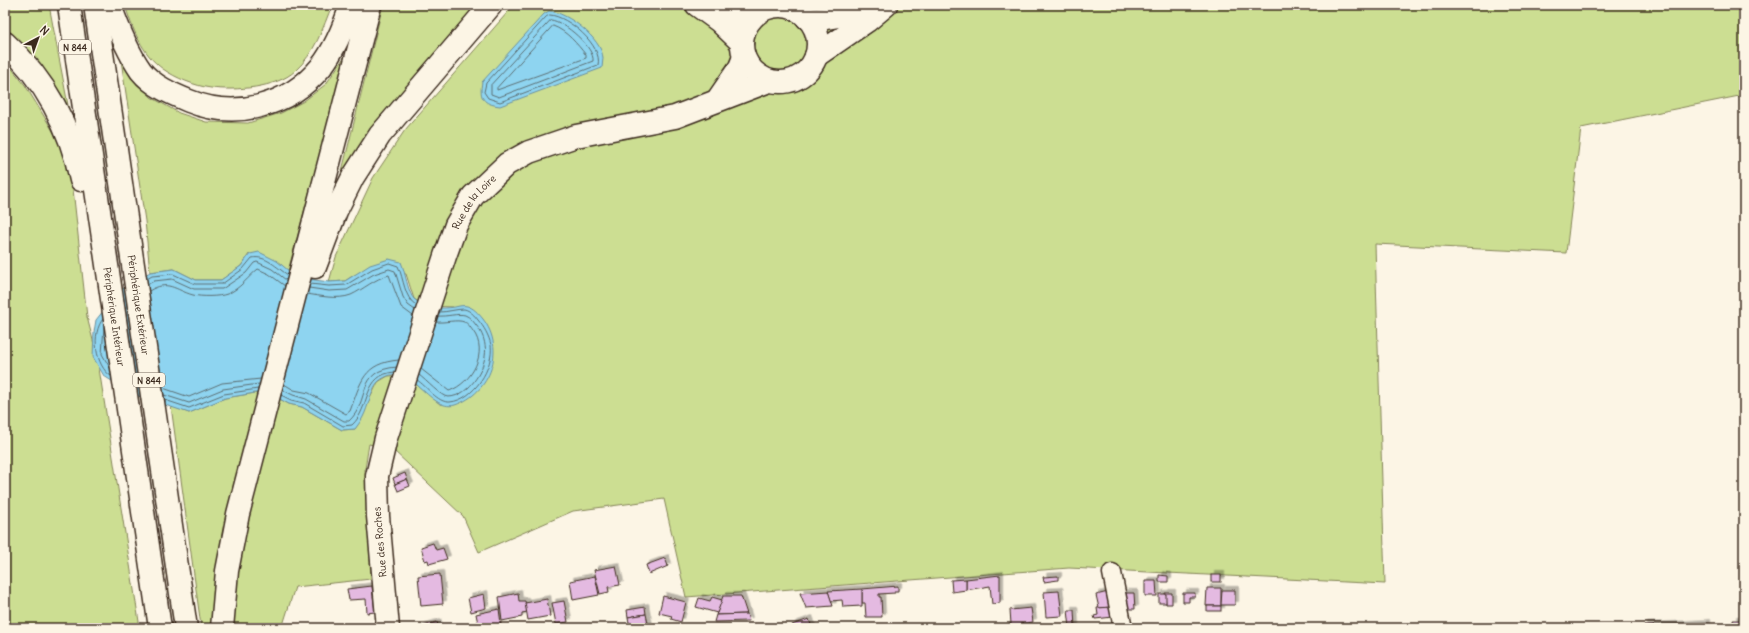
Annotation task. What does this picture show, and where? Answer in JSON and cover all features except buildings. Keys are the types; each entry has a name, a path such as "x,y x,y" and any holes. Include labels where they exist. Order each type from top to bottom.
{"main road":[{"name":"Périphérique Intérieur","path":"68,5 160,628"},
{"name":"Périphérique Extérieur","path":"94,5 186,628"},
{"path":"110,5 123,38 142,71 165,92 195,104 226,110 256,108 278,100 303,86 321,67 335,47 351,5"},
{"path":"222,628 232,542 279,360 292,344 370,5"},
{"path":"312,253 353,177 380,135 491,5"},
{"path":"697,5 719,21 743,50 754,72 769,81 782,82 800,76 810,67 816,56 818,45 816,33 807,18 794,9 778,6 770,7 756,14 744,14 715,5"},
{"path":"807,18 817,19 834,17 874,5"},
{"path":"816,56 867,21 886,5"},
{"path":"713,102 740,67 744,30 756,14"},
{"path":"5,43 29,69 55,108 77,156 83,188 98,207"},
{"name":"Rue de la Loire","path":"380,456 447,250 462,212 473,196 507,164 529,152 576,136 675,117 769,81"},
{"name":"Rue des Roches","path":"380,456 376,491 388,628"}],"street":[{"path":"1112,573 1122,628"}],"green space":[{"path":"5,5 49,5 71,121 42,72 16,39 5,29"},
{"path":"125,5 332,5 322,31 313,48 295,71 287,77 267,85 221,89 192,83 168,72 156,63 149,56 139,40"},
{"path":"383,5 477,5 372,129 341,175"},
{"path":"514,5 1744,5 1744,95 1581,128 1566,253 1375,244 1385,584 1069,568 686,597 664,499 573,511 479,552 463,516 393,450 369,444 365,469 371,579 295,587 282,628 201,626 171,406 189,413 225,398 255,393 272,395 289,404 302,407 342,430 355,429 378,382 388,376 401,375 420,387 441,405 453,307 425,306 414,299 406,274 354,275 345,281 329,282 336,257 373,178 405,130"},
{"path":"347,53 288,271 277,261 249,254 241,266 221,280 196,280 174,269 150,272 145,221 121,60 151,97 179,113 206,122 248,123 281,113 304,101 326,84"},
{"path":"5,60 25,85 56,136 72,180 87,317 97,356 140,628 5,628"}],"water":[{"path":"549,11 565,16 574,21 590,35 597,43 601,51 603,58 602,68 500,106 486,102 481,92 482,82 544,14"},
{"path":"259,252 277,261 289,271 308,279 329,282 345,281 370,265 389,259 401,262 410,292 414,299 418,302 423,305 439,308 467,306 474,309 483,319 490,331 494,356 491,369 486,380 478,391 467,399 455,405 445,405 436,401 410,380 401,375 390,375 379,381 377,384 372,392 363,417 355,429 342,430 302,407 289,404 272,395 255,393 225,398 189,413 132,394 104,376 93,357 96,320 119,291 150,272 174,269 196,280 221,280 241,266 250,254"}]}
